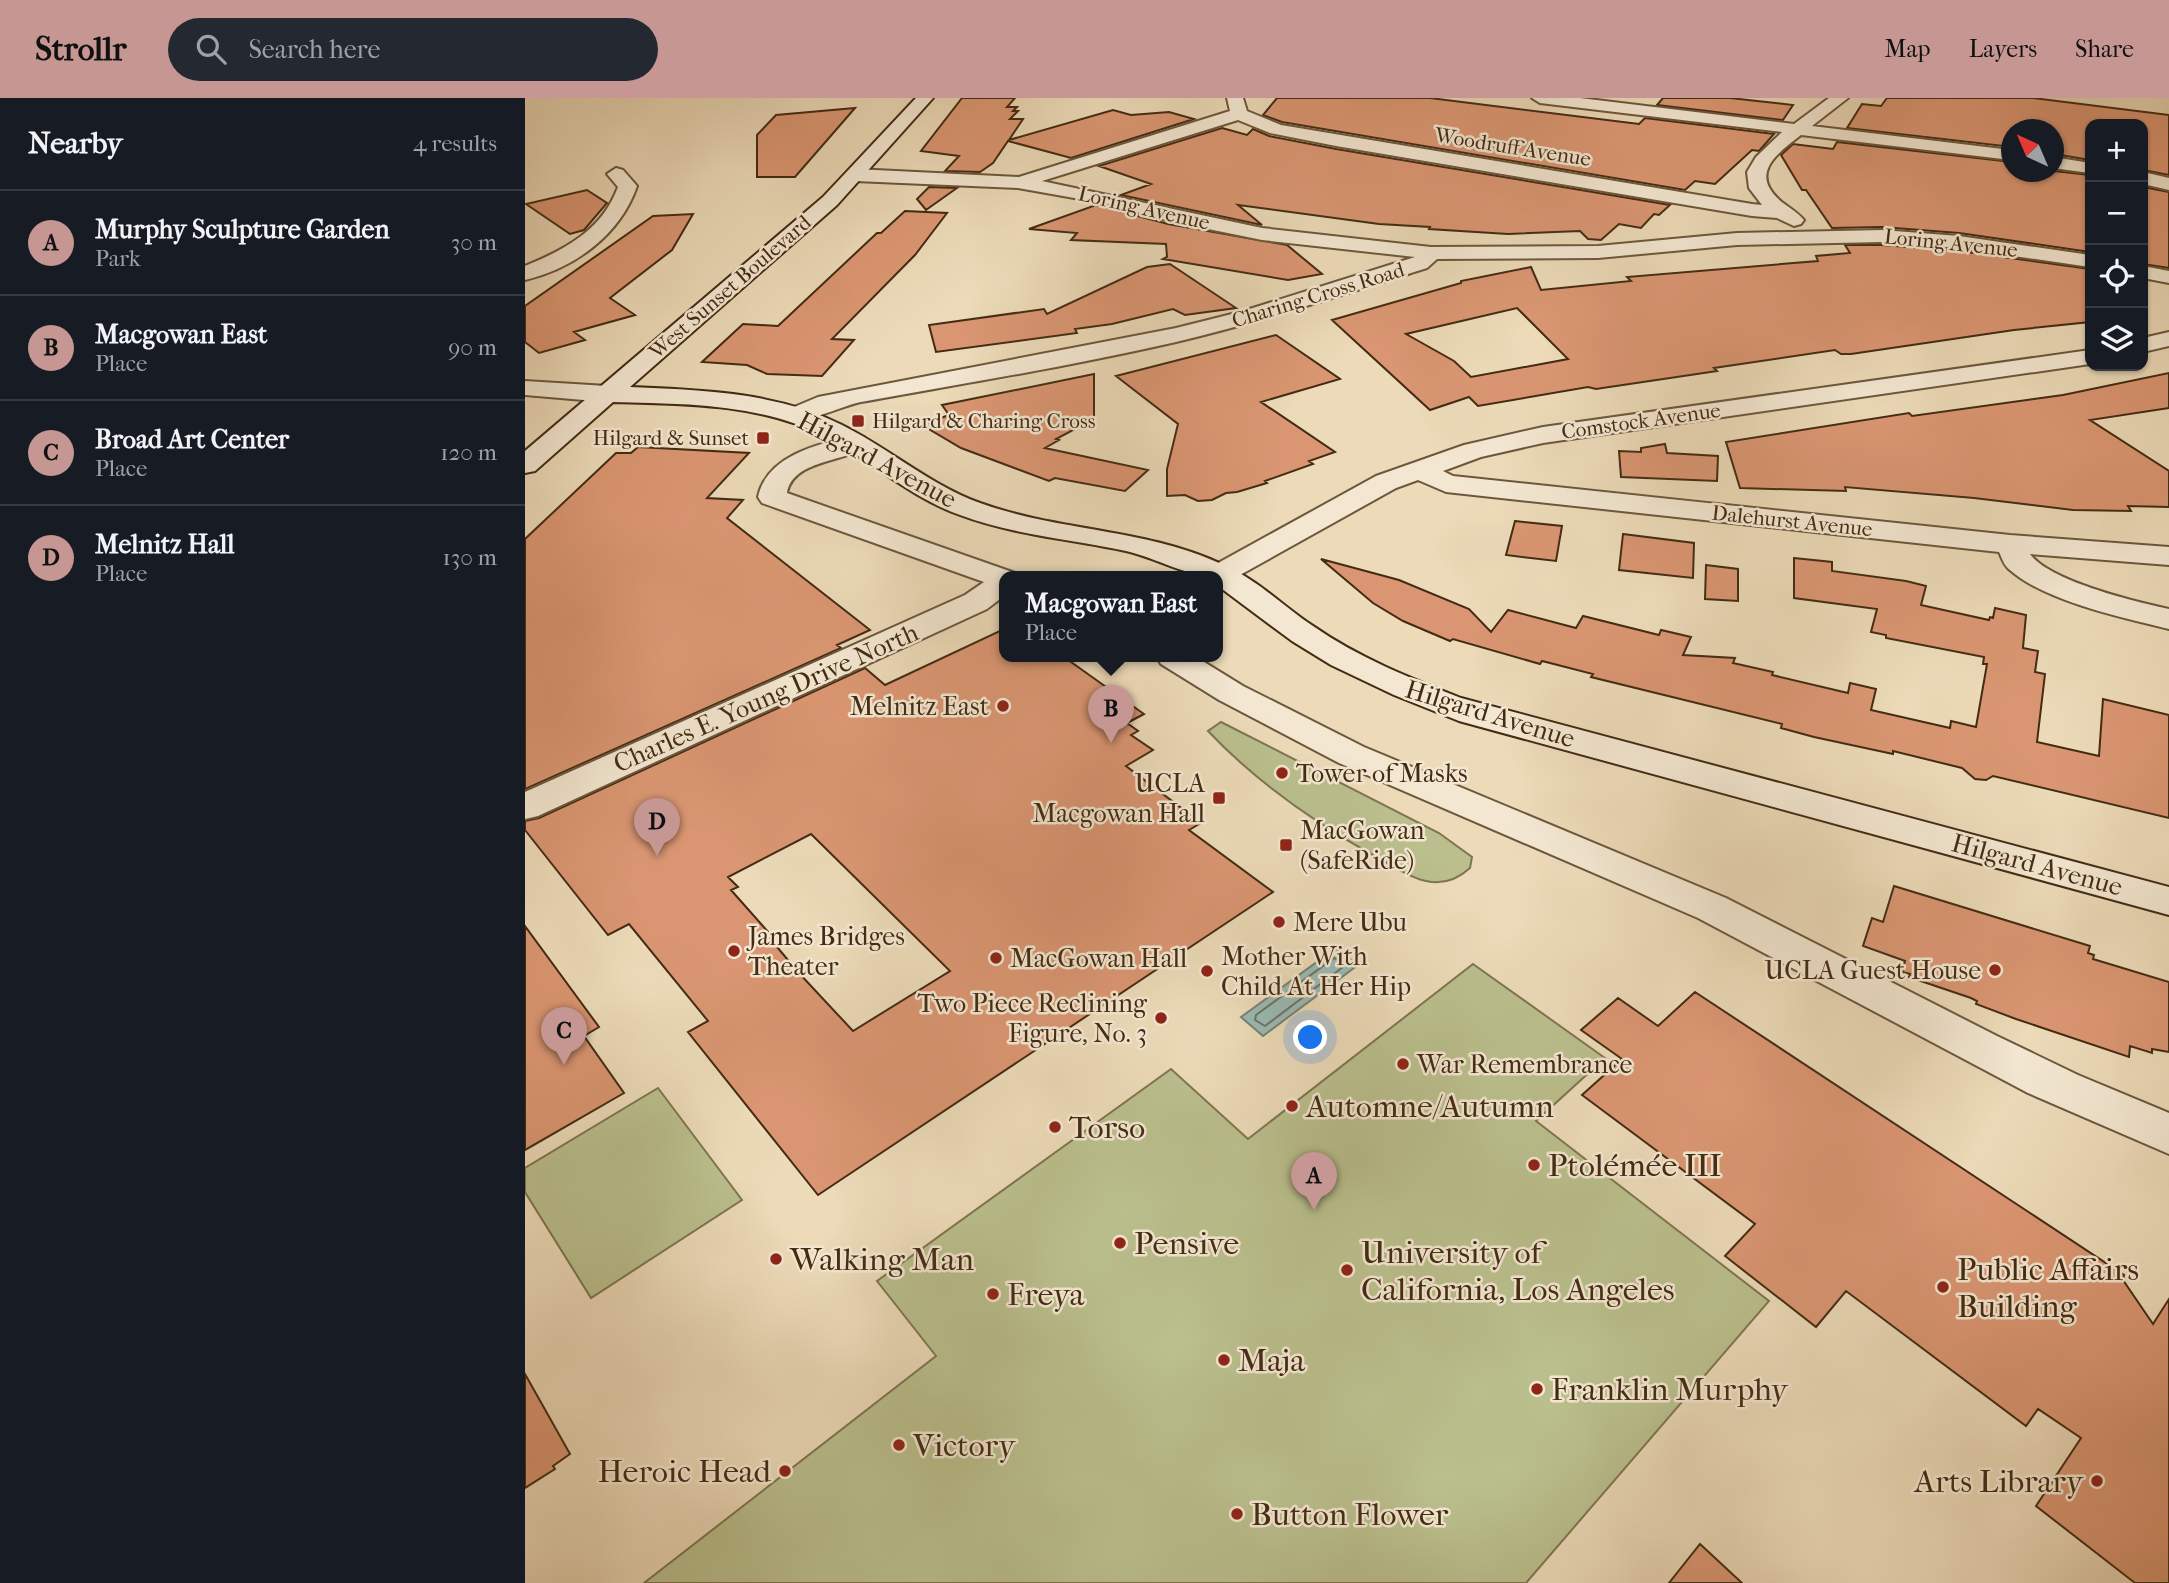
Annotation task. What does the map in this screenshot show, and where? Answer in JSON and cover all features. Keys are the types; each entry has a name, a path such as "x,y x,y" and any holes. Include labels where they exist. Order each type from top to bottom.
{"street":[{"name":"West Sunset Boulevard","path":"525,465 830,201 925,98"},
{"path":"1540,98 2001,154"},
{"path":"1811,236 1766,197 1755,181 1755,173 1767,153 1840,98"},
{"path":"1018,182 1237,106"},
{"name":"Woodruff Avenue","path":"1237,106 1276,129 1336,141 1752,210 1782,212"},
{"path":"2064,164 2085,167"},
{"path":"525,274 583,246 610,224 624,202 628,187 617,174"},
{"name":"Loring Avenue","path":"855,175 1018,182 1110,198 1170,215 1262,234 1431,253"},
{"path":"2148,179 2169,184"},
{"name":"Loring Avenue","path":"1811,236 1882,236 1959,242 2085,260"},
{"name":"Charing Cross Road","path":"796,415 827,402 860,394 1100,352 1248,317 1420,264 1431,253 1598,252 1737,239 1811,236"},
{"path":"2148,273 2169,277"},
{"path":"2148,344 2169,339"},
{"name":"Comstock Avenue","path":"1223,572 1386,482 1473,451 1543,435 2085,358"},
{"name":"Hilgard Avenue","path":"525,388 737,402 796,415 829,428 855,443 916,485 974,511 1135,543 1185,558 1213,571"},
{"path":"855,443 791,467 778,477 771,488 772,497 999,579"},
{"name":"Dalehurst Avenue","path":"1419,469 1446,484 2010,544 2169,555"},
{"path":"2010,544 2019,563 2037,575 2102,603 2169,619"},
{"name":"Hilgard Avenue","path":"1223,576 1304,635 1344,659 1399,685 1471,713 2169,901"},
{"name":"Charles E. Young Drive North","path":"525,807 976,602 999,585"},
{"path":"1181,662 1257,710 1358,760 1666,887 1763,932 2025,1071 2169,1134"}],"green space":[{"path":"1221,722 1439,833 1472,857 1470,868 1450,880 1426,881 1408,875 1355,845 1288,801 1246,768 1208,731"},
{"path":"1473,964 1605,1058 1536,1121 1769,1301 1526,1583 644,1583 936,1356 877,1281 1171,1069 1248,1139"},
{"path":"658,1088 742,1200 591,1298 525,1192 525,1168"}],"water":[{"path":"1336,948 1358,965 1263,1036 1241,1017"}],"building":[{"path":"962,98 1015,98 1007,107 1017,107 1013,111 1018,111 1010,119 1023,119 1009,140 1113,110 1131,115 1169,112 1194,119 1071,158 1008,141 993,163 980,172 945,171 959,156 921,151"},
{"path":"1277,98 1430,98 1639,124 1645,118 1774,134 1759,151 1752,150 1715,184 1695,181 1685,190 1282,122 1263,115"},
{"path":"1663,98 1730,98 1793,105 1783,120 1657,105"},
{"path":"1887,98 2033,98 2169,115 2169,175 2148,171 2148,119 2085,119 2085,159 2064,156 2064,119 2001,119 2001,146 1847,128 1862,104 1881,106"},
{"path":"855,108 795,177 757,177 757,135 776,115"},
{"path":"1222,128 1247,135 1253,129 1269,136 1336,149 1670,205 1659,215 1654,214 1641,228 1619,224 1601,240 1588,239 1580,231 1508,234 1429,229 1430,227 1379,224 1238,205 1262,225 1121,195 1151,184 1099,166"},
{"path":"1837,142 2001,161 2001,182 2064,182 2064,172 2085,174 2085,251 1959,233 1882,227 1832,228 1806,190 1802,190 1781,155 1793,144 1833,149"},
{"path":"929,187 957,188 926,210 917,199"},
{"path":"2148,188 2169,192 2169,268 2148,265"},
{"path":"587,190 607,203 584,230 570,234 526,204"},
{"path":"1096,205 1168,224 1287,245 1322,274 1288,280 1163,259 1167,257 1166,244 1071,240 1077,233 1029,229"},
{"path":"905,211 947,213 915,255 832,339 854,340 822,376 767,374 747,365 702,362 743,324 778,326 877,233 881,233"},
{"path":"693,214 672,250 610,298 635,315 574,332 585,340 539,353 525,342 525,306 653,216"},
{"path":"1845,245 1882,245 1959,251 2085,268 2085,323 1851,354 1841,354 1835,350 1714,368 1717,371 1596,389 1588,387 1478,406 1469,397 1430,410 1332,320 1461,281 1531,267 1541,290 1631,281 1627,277 1818,261 1816,256 1850,253","holes":["1517,308 1568,359 1471,377 1454,361 1406,334"]},
{"path":"1170,264 1236,308 1185,315 1173,309 1112,324 1075,329 1077,333 936,352 929,325 1044,309 1047,314 1147,267"},
{"path":"1276,335 1340,379 1261,402 1335,452 1309,461 1313,464 1265,481 1267,483 1226,493 1212,500 1198,501 1185,495 1167,496 1167,469 1178,424 1116,376"},
{"path":"2169,373 2169,408 2090,420 2169,471 2169,507 2128,506 2131,511 2073,510 1845,487 1846,491 1740,488 1726,442 1909,413 1912,416 2063,395"},
{"path":"1094,374 1094,419 1056,439 1059,440 1045,448 1148,470 1125,491 1055,478 1049,481 961,448 922,425 949,415 942,405"},
{"path":"1665,444 1667,453 1718,456 1717,481 1621,477 1619,451 1641,452 1641,448"},
{"path":"638,447 749,453 707,498 743,500 727,518 870,630 837,645 841,648 525,789 525,539 616,453 631,453"},
{"path":"1515,521 1562,526 1556,561 1506,555"},
{"path":"1623,534 1694,543 1693,578 1619,570"},
{"path":"1794,558 1832,562 1832,571 1926,586 1921,605 1989,620 1990,617 1993,618 1995,608 2026,615 2023,648 2038,651 2035,672 2045,674 2037,742 2099,756 2103,699 2169,715 2169,818 1993,776 1986,780 1975,779 1962,768 1893,751 1893,754 1814,737 1781,728 1782,724 1591,677 1593,674 1542,661 1540,664 1453,639 1450,641 1403,621 1373,603 1321,559 1399,580 1469,609 1491,632 1508,610 1576,628 1583,616 1659,635 1661,630 1691,637 1683,655 1735,658 1733,663 1848,693 1850,683 1876,689 1871,710 1950,728 1951,721 1976,727 1987,664 1983,664 1984,657 1886,638 1886,635 1871,632 1877,609 1794,598"},
{"path":"1706,565 1738,569 1738,601 1705,599"},
{"path":"999,631 999,662 1071,662 1144,714 1127,723 1138,731 1131,735 1153,750 1126,766 1201,823 1189,830 1273,892 818,1195 688,1032 708,1021 629,924 608,935 525,830 525,821 539,818 865,668 885,685","holes":["811,834 950,971 853,1031 767,935 769,933 731,890 738,887 728,877"]},
{"name":"UCLA Guest House","path":"1894,886 2090,946 2088,953 2094,955 2093,959 2169,982 2169,1052 2152,1049 2152,1053 2130,1046 2129,1057 2016,1019 1976,1004 1977,1001 1971,998 1909,977 1910,974 1902,972 1905,961 1863,946 1872,918 1883,922"},
{"path":"525,926 599,1027 584,1036 624,1093 525,1150"},
{"name":"Public Affairs Building","path":"1695,992 2124,1275 2123,1280 2153,1324 2169,1299 2169,1583 2135,1583 2036,1506 2081,1438 2038,1409 2026,1426 1846,1291 1816,1327 1725,1256 1755,1224 1582,1095 1622,1059 1581,1030 1618,998 1658,1026"},
{"path":"525,1374 570,1454 553,1466 555,1469 525,1488"},
{"path":"1700,1544 1742,1583 1669,1583"}],"place":[{"name":"Hilgard & Charing Cross","path":"858,421"},
{"name":"Hilgard & Sunset","path":"763,438"},
{"name":"Melnitz East","path":"1003,706"},
{"name":"Macgowan East","path":"1111,743"},
{"name":"Tower of Masks","path":"1282,773"},
{"name":"UCLA Macgowan Hall","path":"1219,798"},
{"name":"MacGowan (SafeRide)","path":"1286,845"},
{"name":"Melnitz Hall","path":"657,856"},
{"name":"Mere Ubu","path":"1279,922"},
{"name":"James Bridges Theater","path":"734,951"},
{"name":"MacGowan Hall","path":"996,958"},
{"name":"UCLA Guest House","path":"1995,970"},
{"name":"Mother With Child At Her Hip","path":"1207,971"},
{"name":"Two Piece Reclining Figure, No. 3","path":"1161,1018"},
{"name":"War Remembrance","path":"1403,1064"},
{"name":"Broad Art Center","path":"564,1065"},
{"name":"Automne/Autumn","path":"1292,1106"},
{"name":"Torso","path":"1055,1127"},
{"name":"Ptolémée III","path":"1534,1165"},
{"name":"Murphy Sculpture Garden","path":"1314,1210"},
{"name":"Pensive","path":"1120,1243"},
{"name":"Walking Man","path":"776,1259"},
{"name":"University of California, Los Angeles","path":"1347,1270"},
{"name":"Public Affairs Building","path":"1943,1287"},
{"name":"Freya","path":"993,1294"},
{"name":"Maja","path":"1224,1360"},
{"name":"Franklin Murphy","path":"1537,1389"},
{"name":"Victory","path":"899,1445"},
{"name":"Heroic Head","path":"785,1471"},
{"name":"Arts Library","path":"2097,1481"},
{"name":"Button Flower","path":"1237,1514"}]}
